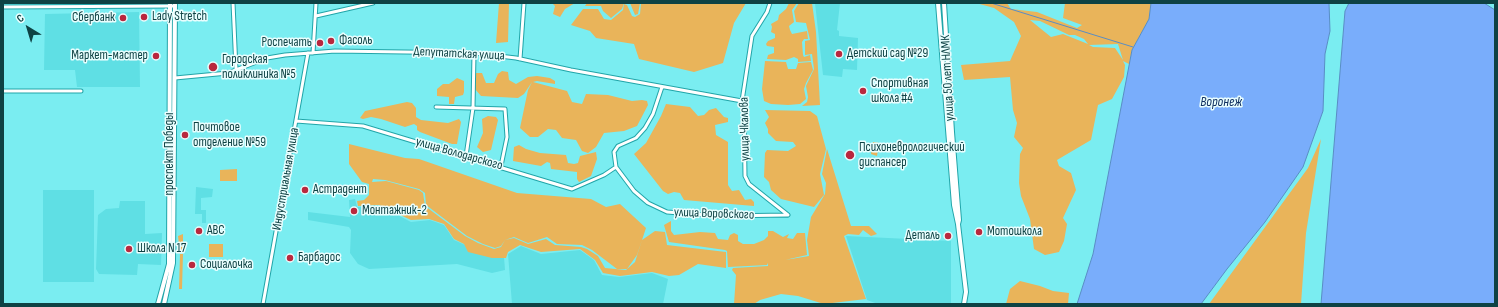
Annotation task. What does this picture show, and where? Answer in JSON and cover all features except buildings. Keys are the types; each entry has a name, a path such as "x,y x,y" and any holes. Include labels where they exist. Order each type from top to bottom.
{"main road":[{"name":"улица 50 лет НЛМК","path":"938,3 952,151"},
{"name":"улица 50 лет НЛМК","path":"944,3 954,205 958,225 966,292 964,304"},
{"name":"проспект Победы","path":"164,304 173,263 175,78 172,4"},
{"name":"проспект Победы","path":"158,304 169,264 172,4"}],"street":[{"path":"233,3 236,69"},
{"path":"313,53 316,3"},
{"path":"316,16 374,3"},
{"path":"520,59 524,3"},
{"name":"улица Чкалова","path":"770,3 767,12 752,36 742,101 744,110 745,176 749,184 788,215"},
{"path":"3,7 44,5 172,4"},
{"name":"Депутатская улица","path":"175,78 228,73 267,58 308,53 341,51 474,53 520,59 742,101"},
{"name":"Индустриальная улица","path":"263,304 308,53"},
{"path":"466,156 473,108 474,53"},
{"path":"616,167 614,150 618,146 631,141 645,128 653,114 662,87"},
{"path":"3,91 81,91"},
{"path":"436,107 505,109 507,137 501,166"},
{"name":"улица Володарского","path":"296,121 363,126 501,166 572,189 604,175 616,167"},
{"name":"улица Воровского","path":"616,167 641,198 656,208 667,212 719,216 788,215"}],"shaded area":[{"path":"499,3 509,3 508,42 496,43"},
{"path":"552,3 575,3 565,9 560,17 553,14 555,6"},
{"path":"587,3 624,3 622,9 611,18 603,11 601,6 585,6"},
{"path":"630,3 640,3 638,14 635,15"},
{"path":"641,3 746,3 734,23 723,63 694,72 639,59 634,44 596,38 590,31 571,25 583,9 598,9 604,19 611,20 623,10 624,4 627,5 632,16 635,17 640,14"},
{"path":"789,3 797,3 792,10 794,22 789,26 790,30 792,34 807,31 808,39 804,39 802,42 803,55 804,57 810,55 811,61 798,62 798,59 794,57 786,60 767,59 768,55 774,53 774,47 767,46 766,44 768,41 775,38 775,34 771,32 771,24 778,20 779,15 786,9"},
{"path":"799,3 812,3 816,32 820,105 802,106 807,102 808,97 806,86 814,69 812,54 805,55 805,41 810,40 806,23 796,22 794,11"},
{"name":"Детский сад №29","path":"815,3 840,3 837,30 839,31 839,36 858,38 857,70 843,69 842,77 823,75"},
{"path":"976,3 1007,3 1011,9 1037,12 1077,28 1082,25 1063,18 1065,3 1151,3 1149,19 1132,50 1129,64 1123,61 1125,65 1124,77 1112,99 1098,105 1091,140 1057,160 1059,166 1071,173 1076,190 1063,218 1067,224 1064,241 1059,252 1045,255 1034,249 1030,219 1021,196 1019,183 1020,154 1023,148 1014,137 1017,123 1013,110 1010,77 964,80 961,65 1010,61 1021,36 1014,22 994,8","holes":["1030,20 1040,21 1069,35 1075,35 1084,39 1088,44 1063,34 1051,37","1118,44 1123,60 1115,48 1093,47 1089,45"]},
{"path":"139,12 140,87 77,87 75,70 44,70 45,14"},
{"path":"765,61 786,62 788,69 796,69 798,63 811,62 813,70 804,89 806,99 800,104 788,105 771,104 764,101 762,89"},
{"path":"502,71 508,72 509,80 516,84 528,77 537,76 550,78 555,81 555,84 537,81 533,82 567,91 572,102 582,104 586,94 608,95 632,101 642,100 647,101 648,105 637,126 624,131 604,133 596,147 588,153 582,151 576,140 562,138 556,130 548,129 538,137 530,137 520,128 528,90 532,82 524,94 518,98 481,96 475,89 475,73 482,73 486,83 494,83 498,74"},
{"path":"457,78 464,81 464,92 463,95 455,97 454,104 449,104 449,97 437,96 437,89 443,84 449,84"},
{"path":"407,102 412,103 416,108 416,117 421,120 448,123 459,119 461,122 457,144 452,144 420,132 414,124 405,127 371,117 363,119 360,118 365,111"},
{"path":"666,104 690,107 698,116 704,115 709,110 716,108 724,117 728,118 728,122 715,125 716,135 728,142 728,185 732,191 739,190 745,200 751,199 754,202 754,206 684,200 680,193 674,192 668,194 663,191 634,154 646,143"},
{"path":"765,110 810,111 817,116 826,149 820,174 824,195 814,207 781,199 771,190 769,182 764,177 765,153 767,150 788,151 796,146 793,142 776,141 768,133 765,123 769,117"},
{"path":"488,116 496,117 498,120 491,150 483,152 477,147 483,133 482,119"},
{"path":"1321,139 1306,233 1301,304 1209,304 1308,168"},
{"path":"195,141 215,141 215,147 195,147"},
{"path":"873,142 879,143 877,156 871,154"},
{"path":"349,144 405,158 419,159 517,193 591,199 606,207 620,204 646,228 642,240 655,231 665,232 667,245 726,252 726,268 698,264 679,275 669,276 652,272 620,276 603,273 595,260 580,249 541,252 520,245 508,252 506,258 492,258 468,252 464,244 454,239 444,224 429,219 411,220 379,205 358,206 357,201 364,200 369,195 369,184 362,182 349,164","holes":["373,179 385,180 419,189 425,193 426,205 467,236 483,244 495,248 501,246 505,240 501,247 494,249 478,243 465,236 425,206 423,193 419,190 386,181 372,182","514,237 528,243 547,237 557,244 582,245 592,250 617,269 627,269 637,255 642,240 635,262 626,270 605,268 598,256 581,247 555,245 546,239 528,244 514,238 505,240"]},
{"path":"519,145 526,149 540,153 566,155 568,163 578,163 580,156 596,152 597,159 591,176 579,182 577,179 577,172 551,169 550,163 547,162 541,166 513,161 514,147"},
{"path":"827,149 851,226 869,226 877,234 871,236 863,230 859,235 848,234 844,236 866,299 824,304 798,296 781,294 760,300 754,304 734,304 736,275 732,270 733,268 768,266 768,263 767,265 728,267 727,251 725,250 669,242 664,225 671,221 671,231 674,235 700,232 715,233 718,239 728,240 730,235 734,233 738,235 738,241 743,244 754,244 764,240 768,236 768,231 773,231 783,237 789,234 787,238 793,239 797,233 805,233 807,255 785,260 809,256 807,240 811,217 825,194 826,183 822,174"},
{"path":"237,169 237,181 220,181 220,170"},
{"path":"196,187 213,189 212,197 201,198 201,210 206,210 206,223 202,223 202,214 195,214"},
{"path":"43,190 94,190 94,282 43,282"},
{"path":"355,199 357,207 380,206 411,222 430,220 444,225 454,240 495,258 504,257 505,270 492,273 457,264 369,269 358,264 350,253 351,230 349,227 308,220 308,212 350,217 349,200"},
{"name":"Школа N 17","path":"120,201 145,201 145,234 162,233 161,265 138,264 137,275 99,274 96,269 98,215 106,209 119,208"},
{"path":"183,234 183,253 180,253 178,236"},
{"path":"846,236 951,241 951,304 878,304 867,300"},
{"path":"209,244 223,244 223,257 209,257"},
{"path":"521,246 541,254 580,250 594,260 602,275 619,277 652,273 668,279 663,304 512,304 508,254"},
{"path":"180,254 183,254 182,289 179,289"},
{"path":"1020,281 1053,291 1069,293 1068,304 1006,304 1010,289"}],"water":[{"name":"Воронеж","path":"1151,3 1329,3 1330,31 1325,54 1323,111 1303,167 1265,222 1201,304 1077,304 1093,254 1132,50 1149,19"},
{"path":"1349,3 1484,3 1495,10 1495,304 1321,304 1345,11"}],"waterway":[{"path":"991,3 1133,47"}],"place":[{"name":"Lady Stretch","path":"144,17"},
{"name":"Сбербанк","path":"123,18"},
{"name":"Фасоль","path":"331,41"},
{"name":"Роспечать","path":"320,43"},
{"name":"Детский сад №29","path":"839,54"},
{"name":"Маркет-мастер","path":"156,56"},
{"name":"Городская поликлиника №5","path":"213,67"},
{"name":"Спортивная школа #4","path":"863,91"},
{"name":"Почтовое отделение №59","path":"185,135"},
{"name":"Психоневрологический диспансер","path":"850,155"},
{"name":"Астрадент","path":"305,190"},
{"name":"Монтажник-2","path":"354,211"},
{"name":"АВС","path":"199,231"},
{"name":"Мотошкола","path":"979,232"},
{"name":"Деталь","path":"948,236"},
{"name":"Школа N 17","path":"129,249"},
{"name":"Барбадос","path":"290,258"},
{"name":"Социалочка","path":"192,265"}]}
